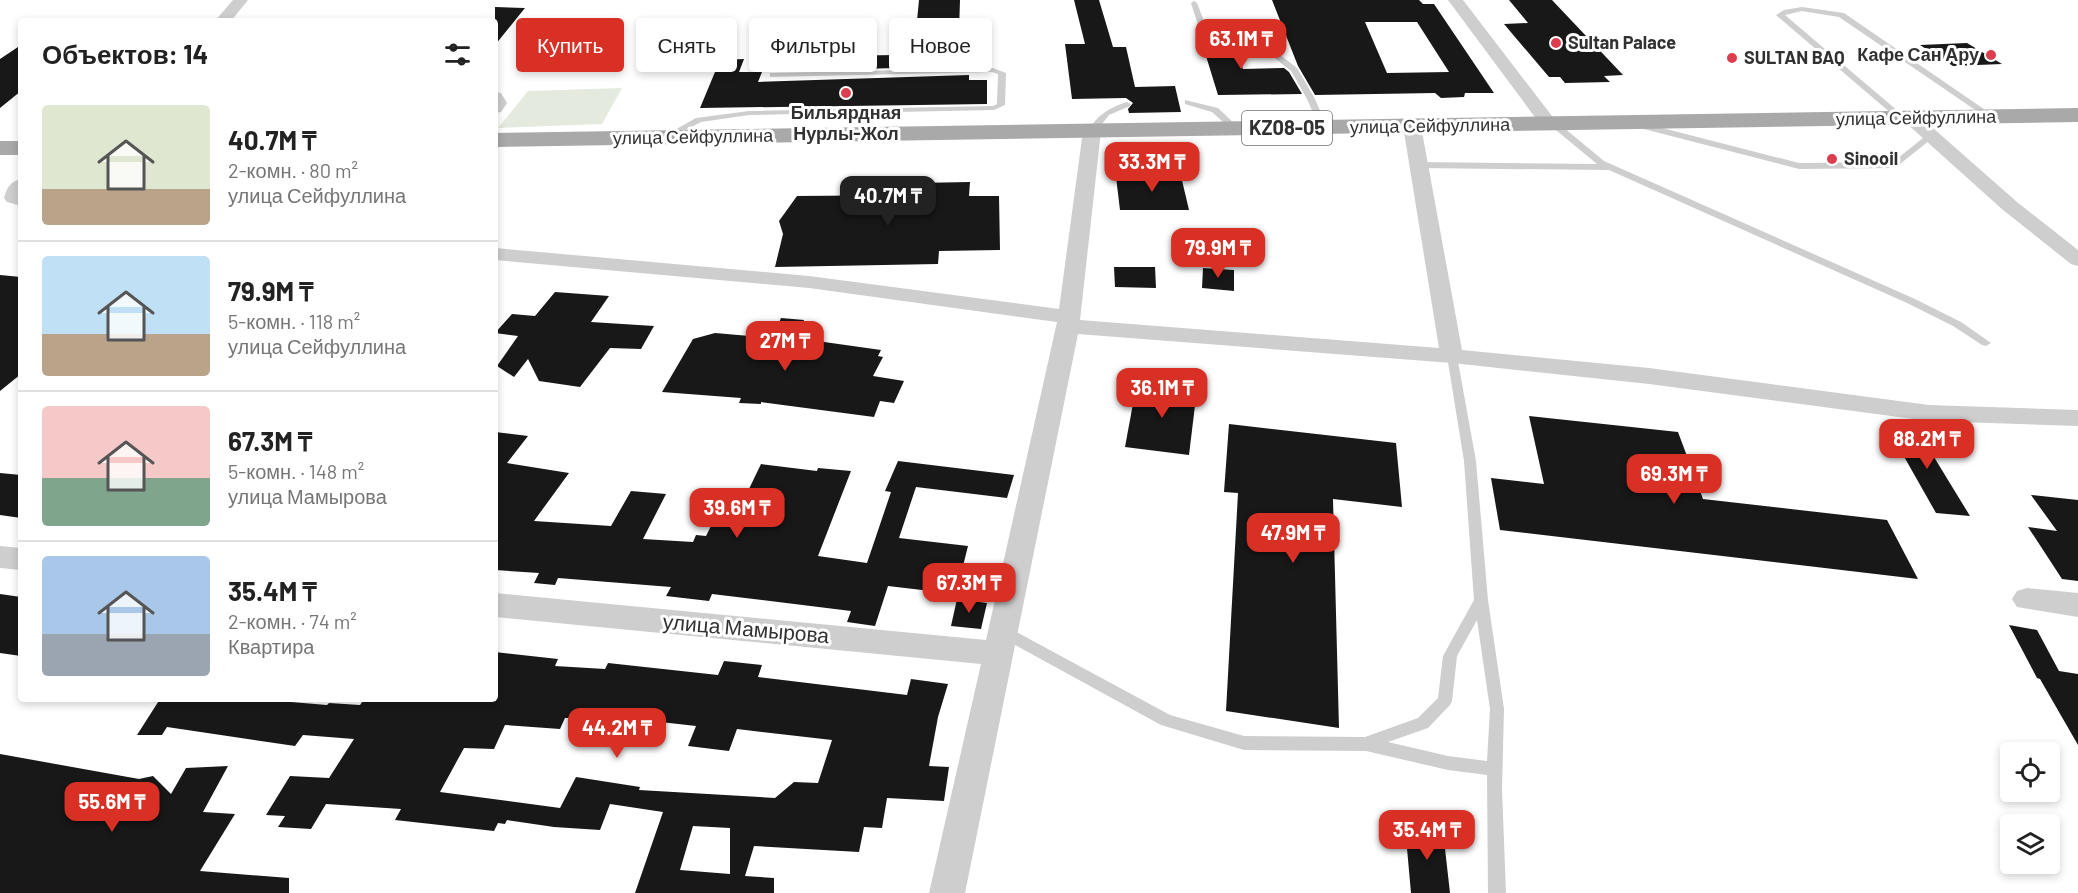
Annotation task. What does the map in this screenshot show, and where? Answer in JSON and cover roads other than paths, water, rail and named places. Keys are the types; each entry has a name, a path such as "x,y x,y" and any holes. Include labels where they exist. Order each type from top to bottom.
{"main road":[{"name":"улица Сейфуллина","path":"498,140 2078,115"},
{"path":"0,148 18,148"}],"street":[{"path":"226,18 241,0"},
{"path":"1455,0 1551,124"},
{"path":"1906,118 1931,136 2010,206 2078,260"},
{"path":"1412,126 1452,356"},
{"path":"947,893 1069,322 1092,131"},
{"path":"18,187 14,198 18,199"},
{"path":"498,254 809,282 1069,322 1649,376 1929,413 2078,418"},
{"path":"0,557 18,559"},
{"path":"2027,599 2078,605"},
{"name":"улица Мамырова","path":"498,606 999,642"}],"lane":[{"path":"1194,3 1201,23 1256,25 1266,34 1261,44 1294,70 1311,97 1324,128"},
{"path":"1906,118 1780,15 1789,9 1815,9 1841,15 1990,116"},
{"path":"665,137 699,120 749,113 931,111 994,108 1001,105 1002,74 993,70 773,75"},
{"path":"1188,102 1215,110 1236,129"},
{"path":"1092,131 1097,120 1107,112 1127,104"},
{"path":"1626,122 1799,166 1896,165 1931,136"},
{"path":"1551,124 1601,163 1911,301 1957,324 1986,343"},
{"path":"1418,165 1611,167"},
{"path":"1452,356 1470,461 1481,600 1497,709 1495,769 1497,893"},
{"path":"1365,744 1423,723 1445,701 1450,656 1481,600"},
{"path":"999,642 1166,720 1244,743 1365,744 1448,763 1495,769"}],"place":[{"name":"Sultan Palace","path":"1556,43"},
{"name":"Кафе Сан Ару","path":"1991,55"},
{"name":"SULTAN BAQ","path":"1732,58"},
{"name":"Бильярдная Нурлы-Жол","path":"846,93"},
{"name":"Sinooil","path":"1832,159"}]}
